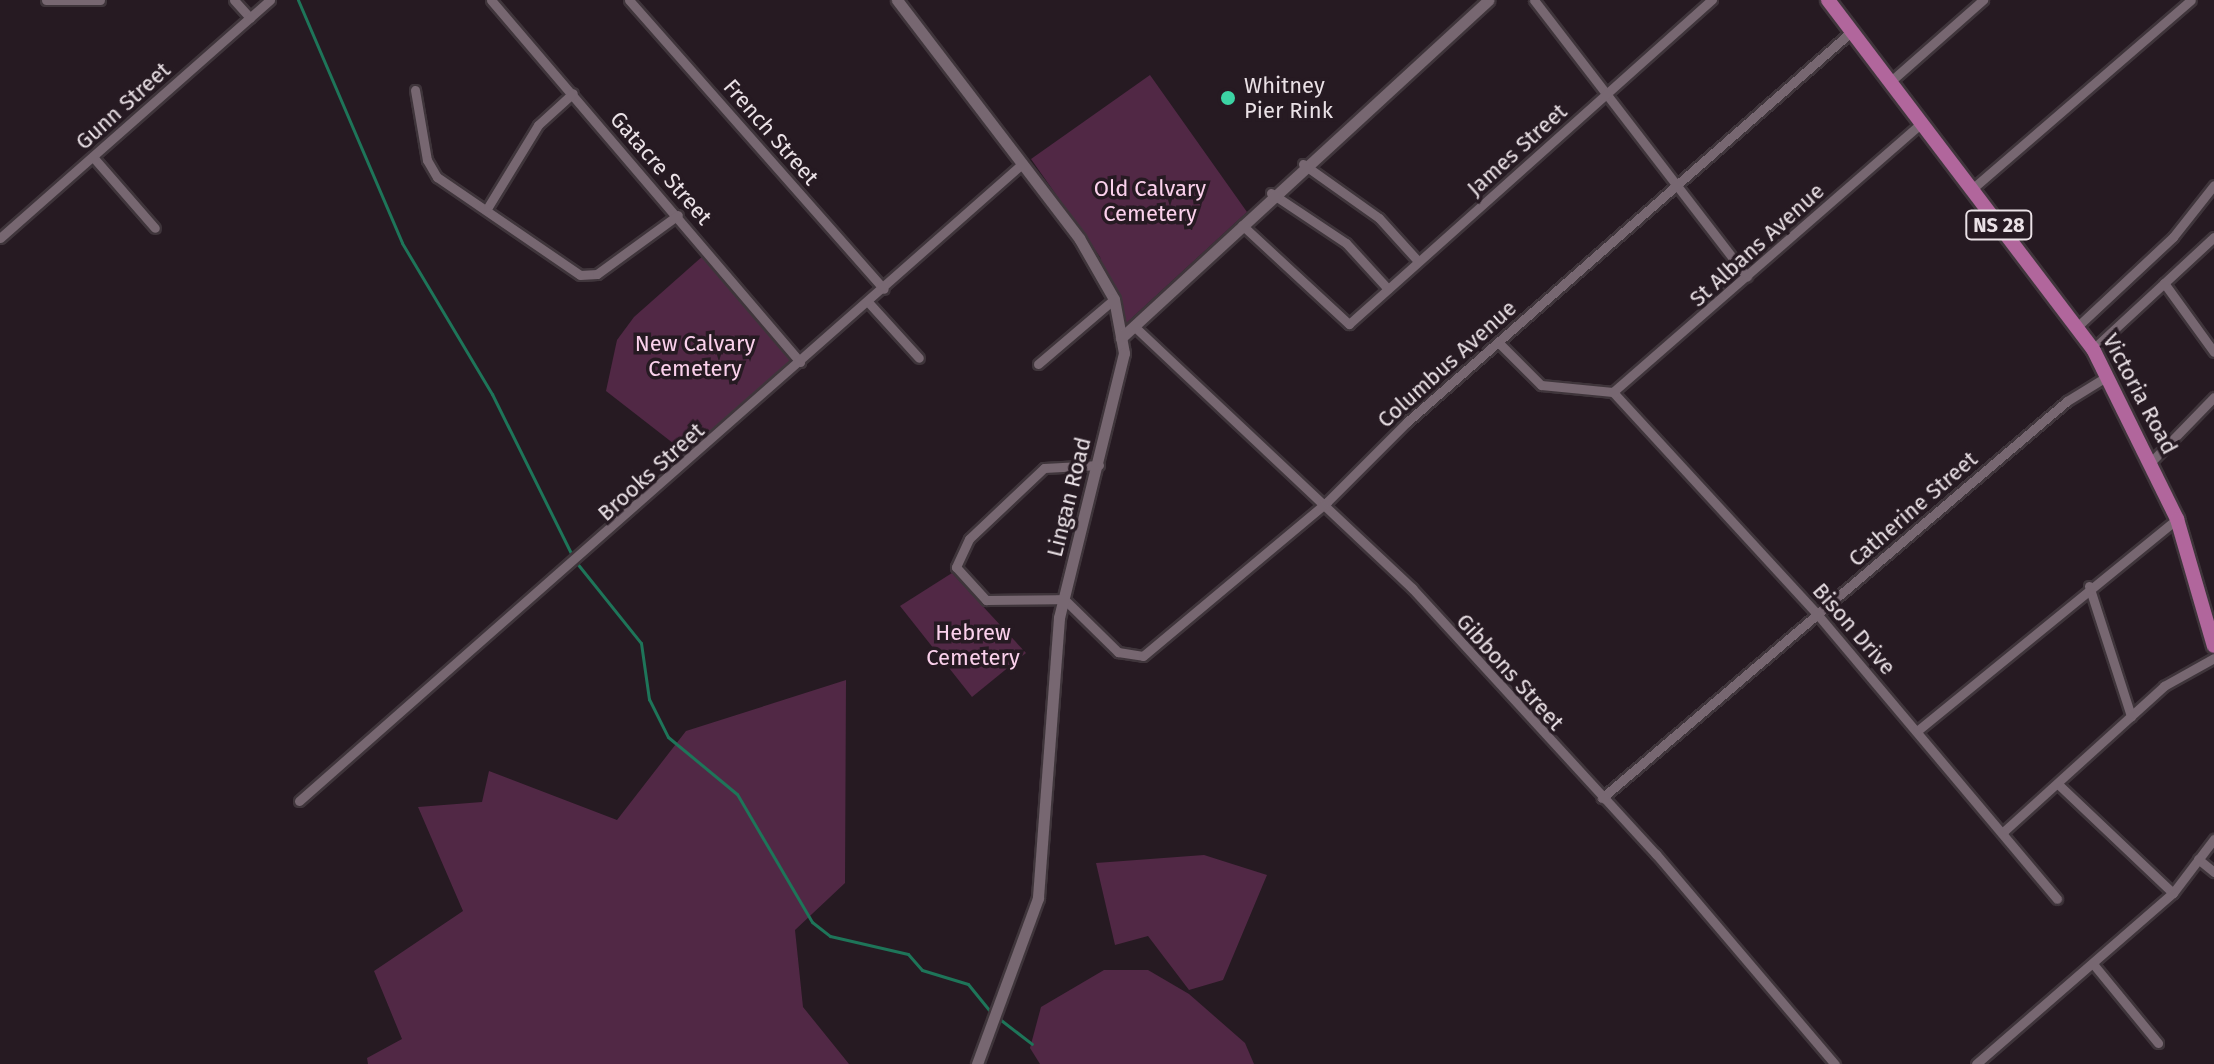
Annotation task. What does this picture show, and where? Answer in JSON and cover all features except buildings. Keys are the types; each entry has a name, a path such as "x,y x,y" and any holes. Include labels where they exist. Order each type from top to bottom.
{"main road":[{"name":"Victoria Road","path":"1828,0 2079,325 2152,461 2177,519 2214,646"}],"street":[{"path":"46,0 100,0"},
{"path":"234,0 250,18"},
{"name":"Gunn Street","path":"0,238 270,0"},
{"name":"Gatacre Street","path":"491,0 678,215 800,362"},
{"name":"French Street","path":"629,0 884,289"},
{"name":"Lingan Road","path":"897,0 1022,164 1114,299 1124,365 1064,599 1038,898 977,1064"},
{"path":"1121,338 1242,225 1271,193 1488,0"},
{"path":"1534,0 1747,277"},
{"name":"James Street","path":"1242,225 1345,324 1712,0"},
{"path":"1891,81 1983,0"},
{"path":"1972,189 2191,0"},
{"name":"Columbus Avenue","path":"1064,599 1118,652 1143,656 1327,502 1498,342 1852,31"},
{"path":"415,90 432,170 586,276 678,215"},
{"path":"488,207 538,125 573,93"},
{"name":"St Albans Avenue","path":"1613,392 1922,122"},
{"path":"93,157 155,228"},
{"name":"Brooks Street","path":"299,801 869,303 1022,164"},
{"path":"1303,164 1379,218 1418,261"},
{"path":"2079,325 2173,237 2214,185"},
{"path":"1271,193 1340,238 1388,289"},
{"path":"2093,349 2214,237"},
{"path":"2164,283 2214,352"},
{"path":"1038,364 1114,299"},
{"path":"869,303 919,358"},
{"name":"Gibbons Street","path":"1135,327 1327,502 1602,798 1835,1064"},
{"path":"1498,342 1549,388 1613,392"},
{"name":"Catherine Street","path":"1602,798 2055,411 2106,377"},
{"name":"Bison Drive","path":"1613,392 1818,615 2057,899"},
{"path":"2152,461 2214,397"},
{"path":"1064,599 986,600 960,576 957,556 1048,465 1099,465"},
{"path":"1917,731 2089,586 2177,519"},
{"path":"2089,586 2131,716"},
{"path":"2002,833 2059,785 2164,686 2214,658"},
{"path":"2059,785 2173,893"},
{"path":"1976,1064 2094,965 2173,893 2214,839"},
{"path":"2198,859 2214,872"},
{"path":"2094,965 2158,1043"}],"green space":[{"name":"Old Calvary Cemetery","path":"1150,75 1247,212 1121,328 1100,257 1031,159"},
{"name":"New Calvary Cemetery","path":"704,255 791,361 687,454 606,391 617,340 634,317"},
{"name":"Hebrew Cemetery","path":"952,573 1026,653 972,697 900,606"},
{"path":"846,680 845,883 795,930 803,1007 849,1064 368,1064 367,1058 402,1039 374,971 463,911 418,807 482,802 489,771 617,820 686,731"},
{"path":"1204,855 1267,875 1223,980 1189,990 1148,936 1115,945 1096,863"},
{"path":"1104,970 1148,970 1189,994 1245,1043 1254,1064 1040,1064 1030,1048 1041,1007"}],"waterway":[{"path":"298,0 402,243 492,394 572,555"},
{"path":"576,562 641,643 649,699 668,737 737,794 812,922 830,936 908,954 922,970 968,984 991,1012"},
{"path":"997,1017 1032,1044"}],"place":[{"name":"Whitney Pier Rink","path":"1228,98"}]}
